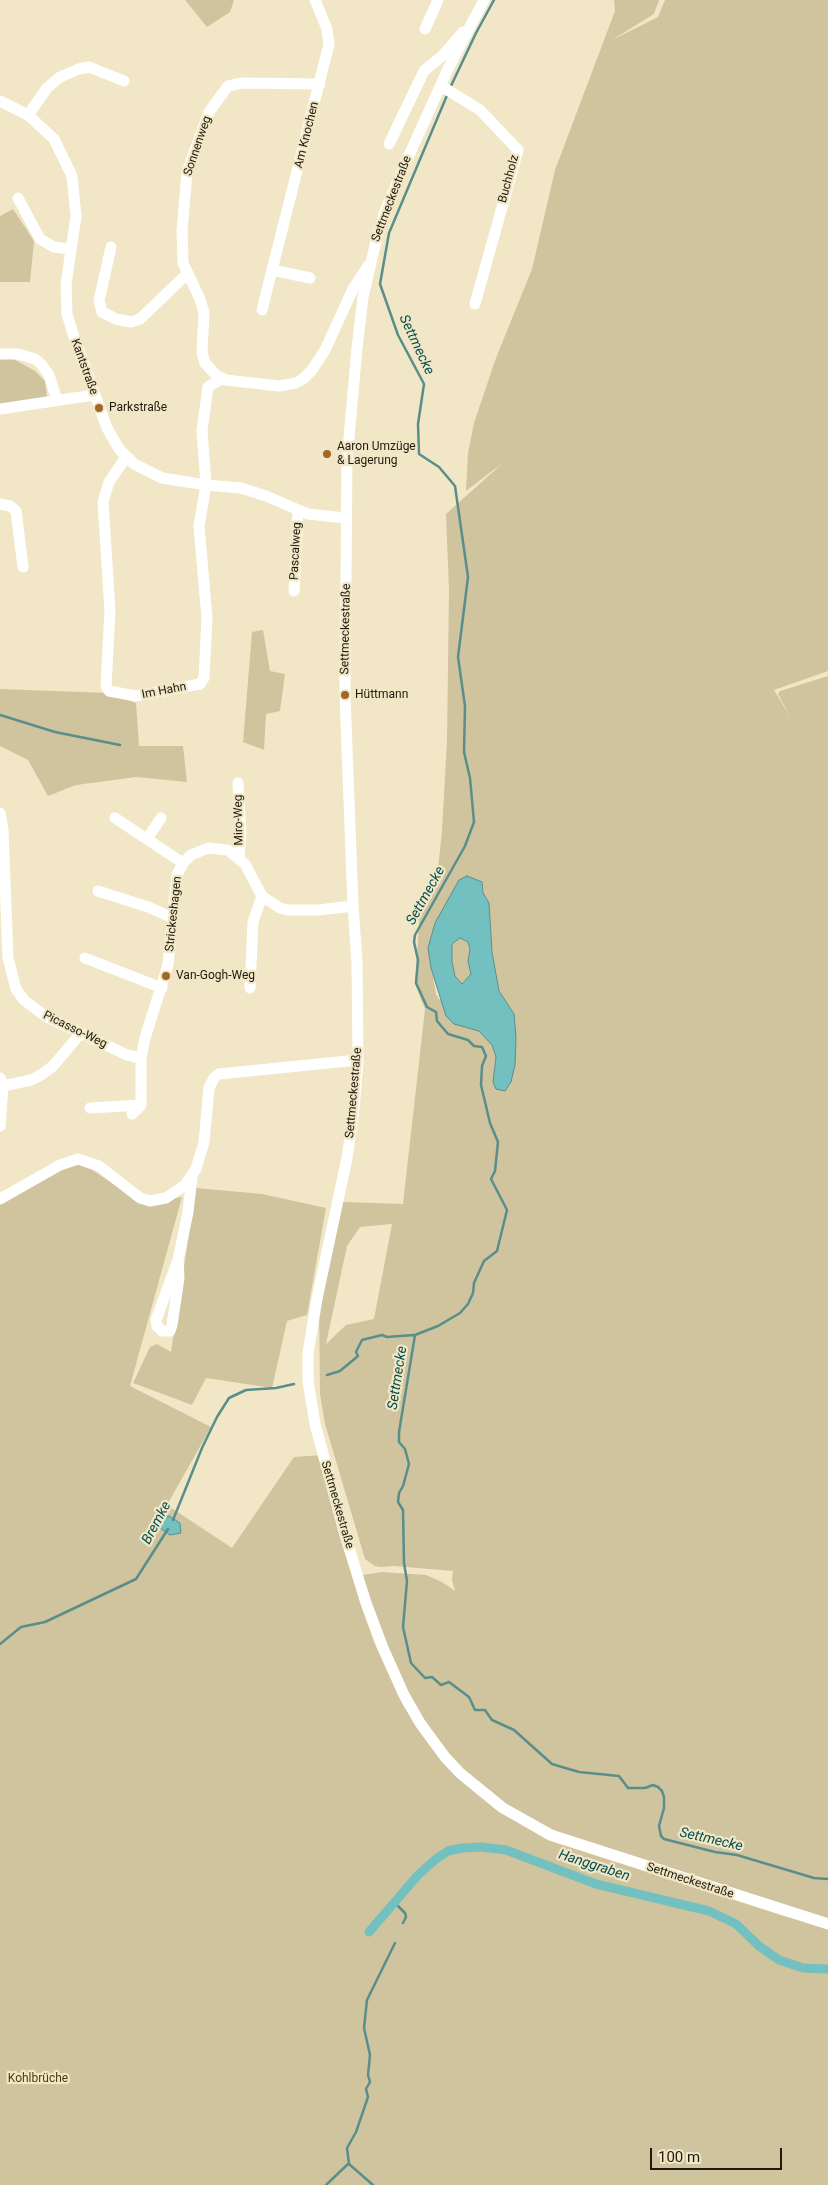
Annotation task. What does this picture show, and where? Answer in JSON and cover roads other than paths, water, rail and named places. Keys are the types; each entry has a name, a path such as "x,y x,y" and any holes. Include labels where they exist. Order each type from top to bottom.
{"street":[{"name":"Am Knochen","path":"262,310 329,44 327,28 314,0"},
{"path":"425,29 438,0"},
{"name":"Settmeckestraße","path":"484,0 384,214 363,297 347,460 346,518 345,695 357,962 358,1060 351,1131 338,1203 316,1300 308,1353 308,1381 322,1455 366,1603 393,1671 412,1709 434,1742 460,1772 490,1798 527,1823 571,1842 828,1924"},
{"path":"390,144 424,72 442,56 476,16"},
{"path":"28,115 47,88 60,77 79,69 89,67 124,81"},
{"name":"Sonnenweg","path":"221,379 210,369 203,358 204,313 200,299 183,264 182,240 187,172 210,112 228,86 242,83 320,84"},
{"name":"Buchholz","path":"443,87 480,110 518,150 475,304"},
{"name":"Kantstraße","path":"0,101 28,115 54,139 72,176 76,216 66,284 67,314 94,395 107,428 119,449 126,457 153,476 169,480 241,488 254,491 298,511 318,516 346,518"},
{"path":"18,198 40,239 54,247 70,249"},
{"path":"111,246 99,301 102,312 116,319 131,322 140,318 187,274"},
{"path":"206,485 202,430 208,387 221,379 279,386 296,383 308,375 325,350 353,289 371,262"},
{"path":"272,270 310,278"},
{"path":"0,354 18,354 35,359 49,375 56,400"},
{"path":"0,408 94,395"},
{"name":"Im Hahn","path":"126,457 109,482 102,505 110,611 106,686 109,691 130,696 143,695 202,682 206,654 207,618 200,526 206,485"},
{"path":"0,504 10,506 16,511 23,567"},
{"name":"Pascalweg","path":"294,591 298,511"},
{"name":"Miro-Weg","path":"238,782 241,824 239,857"},
{"name":"Picasso-Weg","path":"0,813 3,830 8,958 16,989 36,1011 127,1055 141,1058"},
{"path":"115,818 183,863"},
{"path":"148,839 161,818"},
{"name":"Strickeshagen","path":"141,1105 141,1058 144,1038 168,965 177,875 183,863 191,855 208,848 228,850 239,857"},
{"path":"239,857 245,864 262,896 280,908 288,910 318,910 353,906"},
{"path":"98,891 148,907 172,918"},
{"path":"250,988 253,922 262,896"},
{"path":"86,958 162,988"},
{"path":"0,1126 2,1082 31,1080 47,1071 81,1033"},
{"path":"0,1199 60,1165 78,1159 99,1166 133,1194 144,1200 159,1200 172,1195 192,1177 201,1157 210,1084 219,1074 358,1060"},
{"path":"90,1108 141,1105"},
{"path":"132,1114 141,1105"},
{"path":"178,1260 179,1278 172,1325 170,1331 162,1331 157,1326 156,1320 178,1260 188,1212 192,1177"}],"water":[{"path":"467,876 482,882 483,893 489,903 492,952 499,991 514,1014 516,1038 515,1065 511,1082 505,1091 496,1089 493,1082 496,1057 492,1045 479,1031 454,1024 446,1016 431,968 428,948 435,923 459,880","holes":["460,938 468,942 470,949 468,961 471,974 462,984 455,976 452,962 452,944"]},
{"path":"169,1516 180,1523 181,1533 170,1535 160,1528 159,1519"}],"waterway":[{"name":"Settmecke","path":"450,88 494,0"},
{"name":"Settmecke","path":"448,93 389,233 380,284 398,335 424,384 418,424 419,454 439,467 455,486 468,577 458,657 465,706 464,752 470,778 474,822 465,846 415,935 414,942 418,960 416,983 427,1007 436,1012 437,1021 448,1034 468,1040 474,1046 482,1047 486,1056 482,1066 481,1085 490,1123 498,1142 495,1171 491,1179 507,1210 497,1251 484,1261 474,1283 473,1293 468,1304 460,1313 438,1326 415,1335 399,1432 399,1442 405,1449 409,1464 399,1493 398,1502 403,1510 404,1563 407,1581 403,1627 411,1663 425,1678 432,1677 441,1685 449,1682 469,1697 475,1710 485,1710 492,1720 514,1730 552,1764 579,1772 619,1776 628,1788 645,1788 653,1785 658,1787 664,1797 664,1808 659,1826 661,1836 664,1839 715,1852 737,1855 814,1878 828,1879"},
{"path":"0,715 55,732 120,745"},
{"name":"Bremke","path":"327,1375 340,1371 358,1356 356,1352 362,1340 382,1335 387,1337 414,1335"},
{"name":"Bremke","path":"173,1520 202,1448 217,1417 229,1398 246,1390 276,1388 294,1384"},
{"name":"Bremke","path":"0,1644 21,1627 45,1622 136,1579 168,1529"},
{"name":"Hanggraben","path":"369,1932 418,1875 436,1859 448,1851 481,1847 506,1850 596,1884 709,1911 736,1924 759,1946 779,1960 803,1968 828,1969"},
{"path":"395,1903 405,1913 406,1917 403,1923"},
{"path":"373,2185 349,2164 347,2148 356,2132 368,2097 366,2089 370,2082 368,2075 370,2055 364,2028 367,2000 395,1943"},
{"path":"326,2185 348,2164"}],"place":[{"name":"Parkstraße","path":"99,408"},
{"name":"Aaron Umzüge & Lagerung","path":"327,454"},
{"name":"Hüttmann","path":"345,695"},
{"name":"Van-Gogh-Weg","path":"166,976"}],"park label":[{"name":"Kohlbrüche","path":"38,2079"}]}
